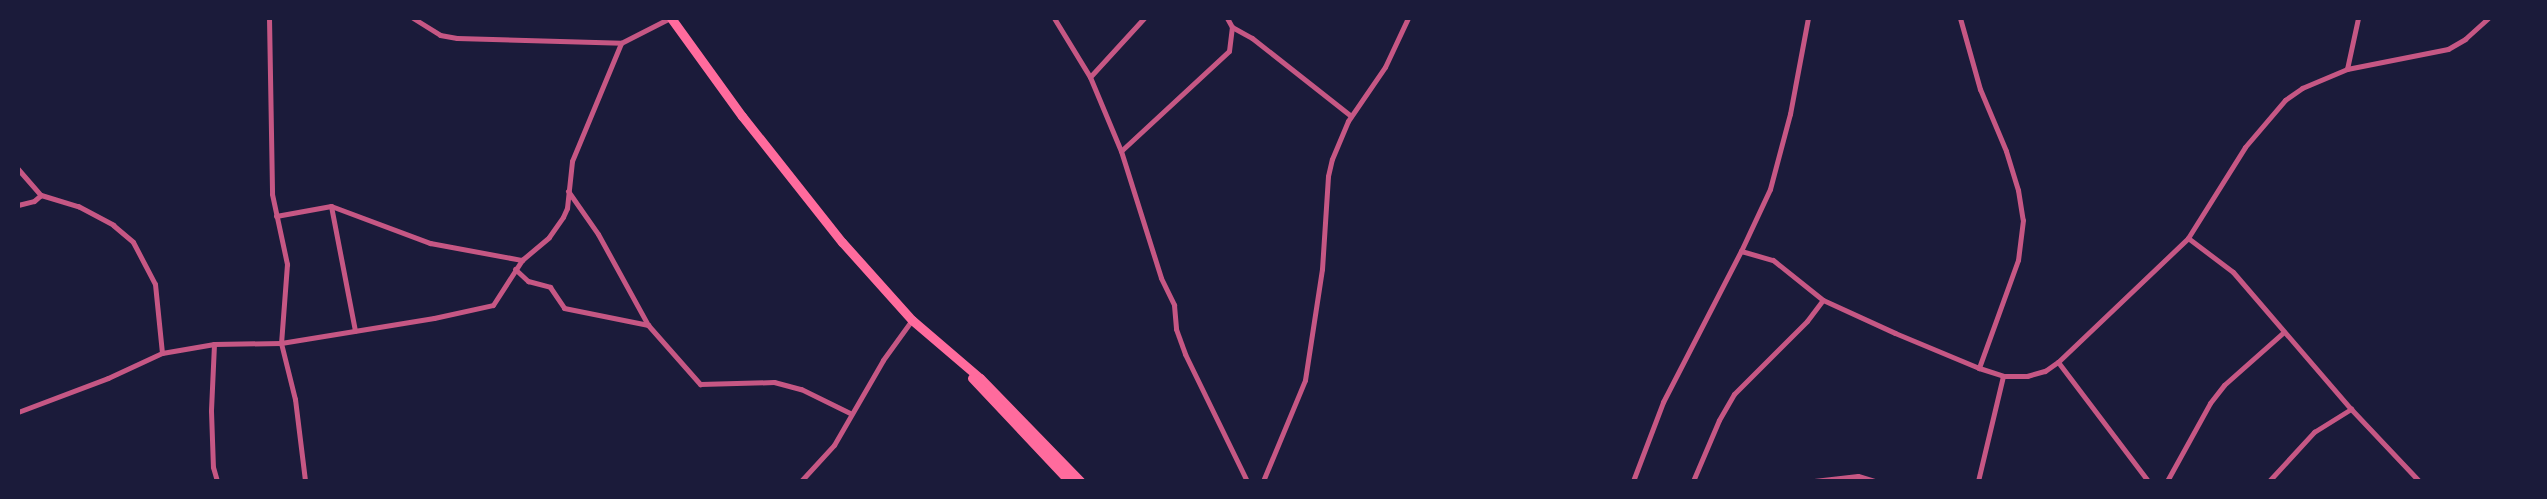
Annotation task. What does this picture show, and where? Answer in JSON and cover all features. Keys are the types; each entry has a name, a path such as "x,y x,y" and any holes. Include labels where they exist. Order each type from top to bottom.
{"highway":[{"path":"670,18 742,116 828,224 912,320 1017,414 1080,481"},
{"path":"956,357 1069,481"}],"street":[{"path":"269,18 272,194 287,264 281,343 295,399 305,481"},
{"path":"413,18 440,35 457,38 621,43 670,18"},
{"path":"1054,18 1090,77 1121,151 1161,278 1174,305 1176,329 1185,354 1247,481"},
{"path":"1090,77 1144,18"},
{"path":"1227,18 1232,27 1252,38 1351,116"},
{"path":"1263,481 1305,380 1323,269 1328,176 1332,159 1351,116 1386,67 1408,18"},
{"path":"1633,481 1663,402 1741,251 1770,189 1790,114 1808,18"},
{"path":"1959,18 1980,89 2006,151 2023,220 2018,260 1979,369"},
{"path":"2347,69 2358,18"},
{"path":"1741,251 1773,260 1823,300 1979,369 2003,376 2027,376 2045,371 2058,362 2188,238 2246,147 2271,114 2302,88 2347,69 2448,49 2465,39 2488,18"},
{"path":"1121,151 1229,51 1232,27"},
{"path":"18,412 108,378 162,353 214,344 281,343 493,305 515,269 522,260 538,249 558,226 567,208 572,161 584,126 621,43"},
{"path":"18,169 41,195 78,207 113,225 133,242 155,284 162,353"},
{"path":"568,191 597,234 648,325 700,384 774,382 801,389 850,413"},
{"path":"18,205 34,201 41,195"},
{"path":"276,216 331,206 430,243 522,260"},
{"path":"331,206 355,331"},
{"path":"2188,238 2233,272 2351,409 2419,481"},
{"path":"515,269 528,281 550,287 564,308 648,325"},
{"path":"1693,481 1719,420 1734,394 1807,321 1823,300"},
{"path":"801,481 834,445 850,413 912,320"},
{"path":"2167,481 2210,402 2224,385 2284,332"},
{"path":"214,344 211,411 213,467 217,481"},
{"path":"2058,362 2148,481"},
{"path":"1978,481 2003,376"},
{"path":"2269,481 2314,432 2351,409"},
{"path":"1814,481 1858,476 1874,481"}]}
